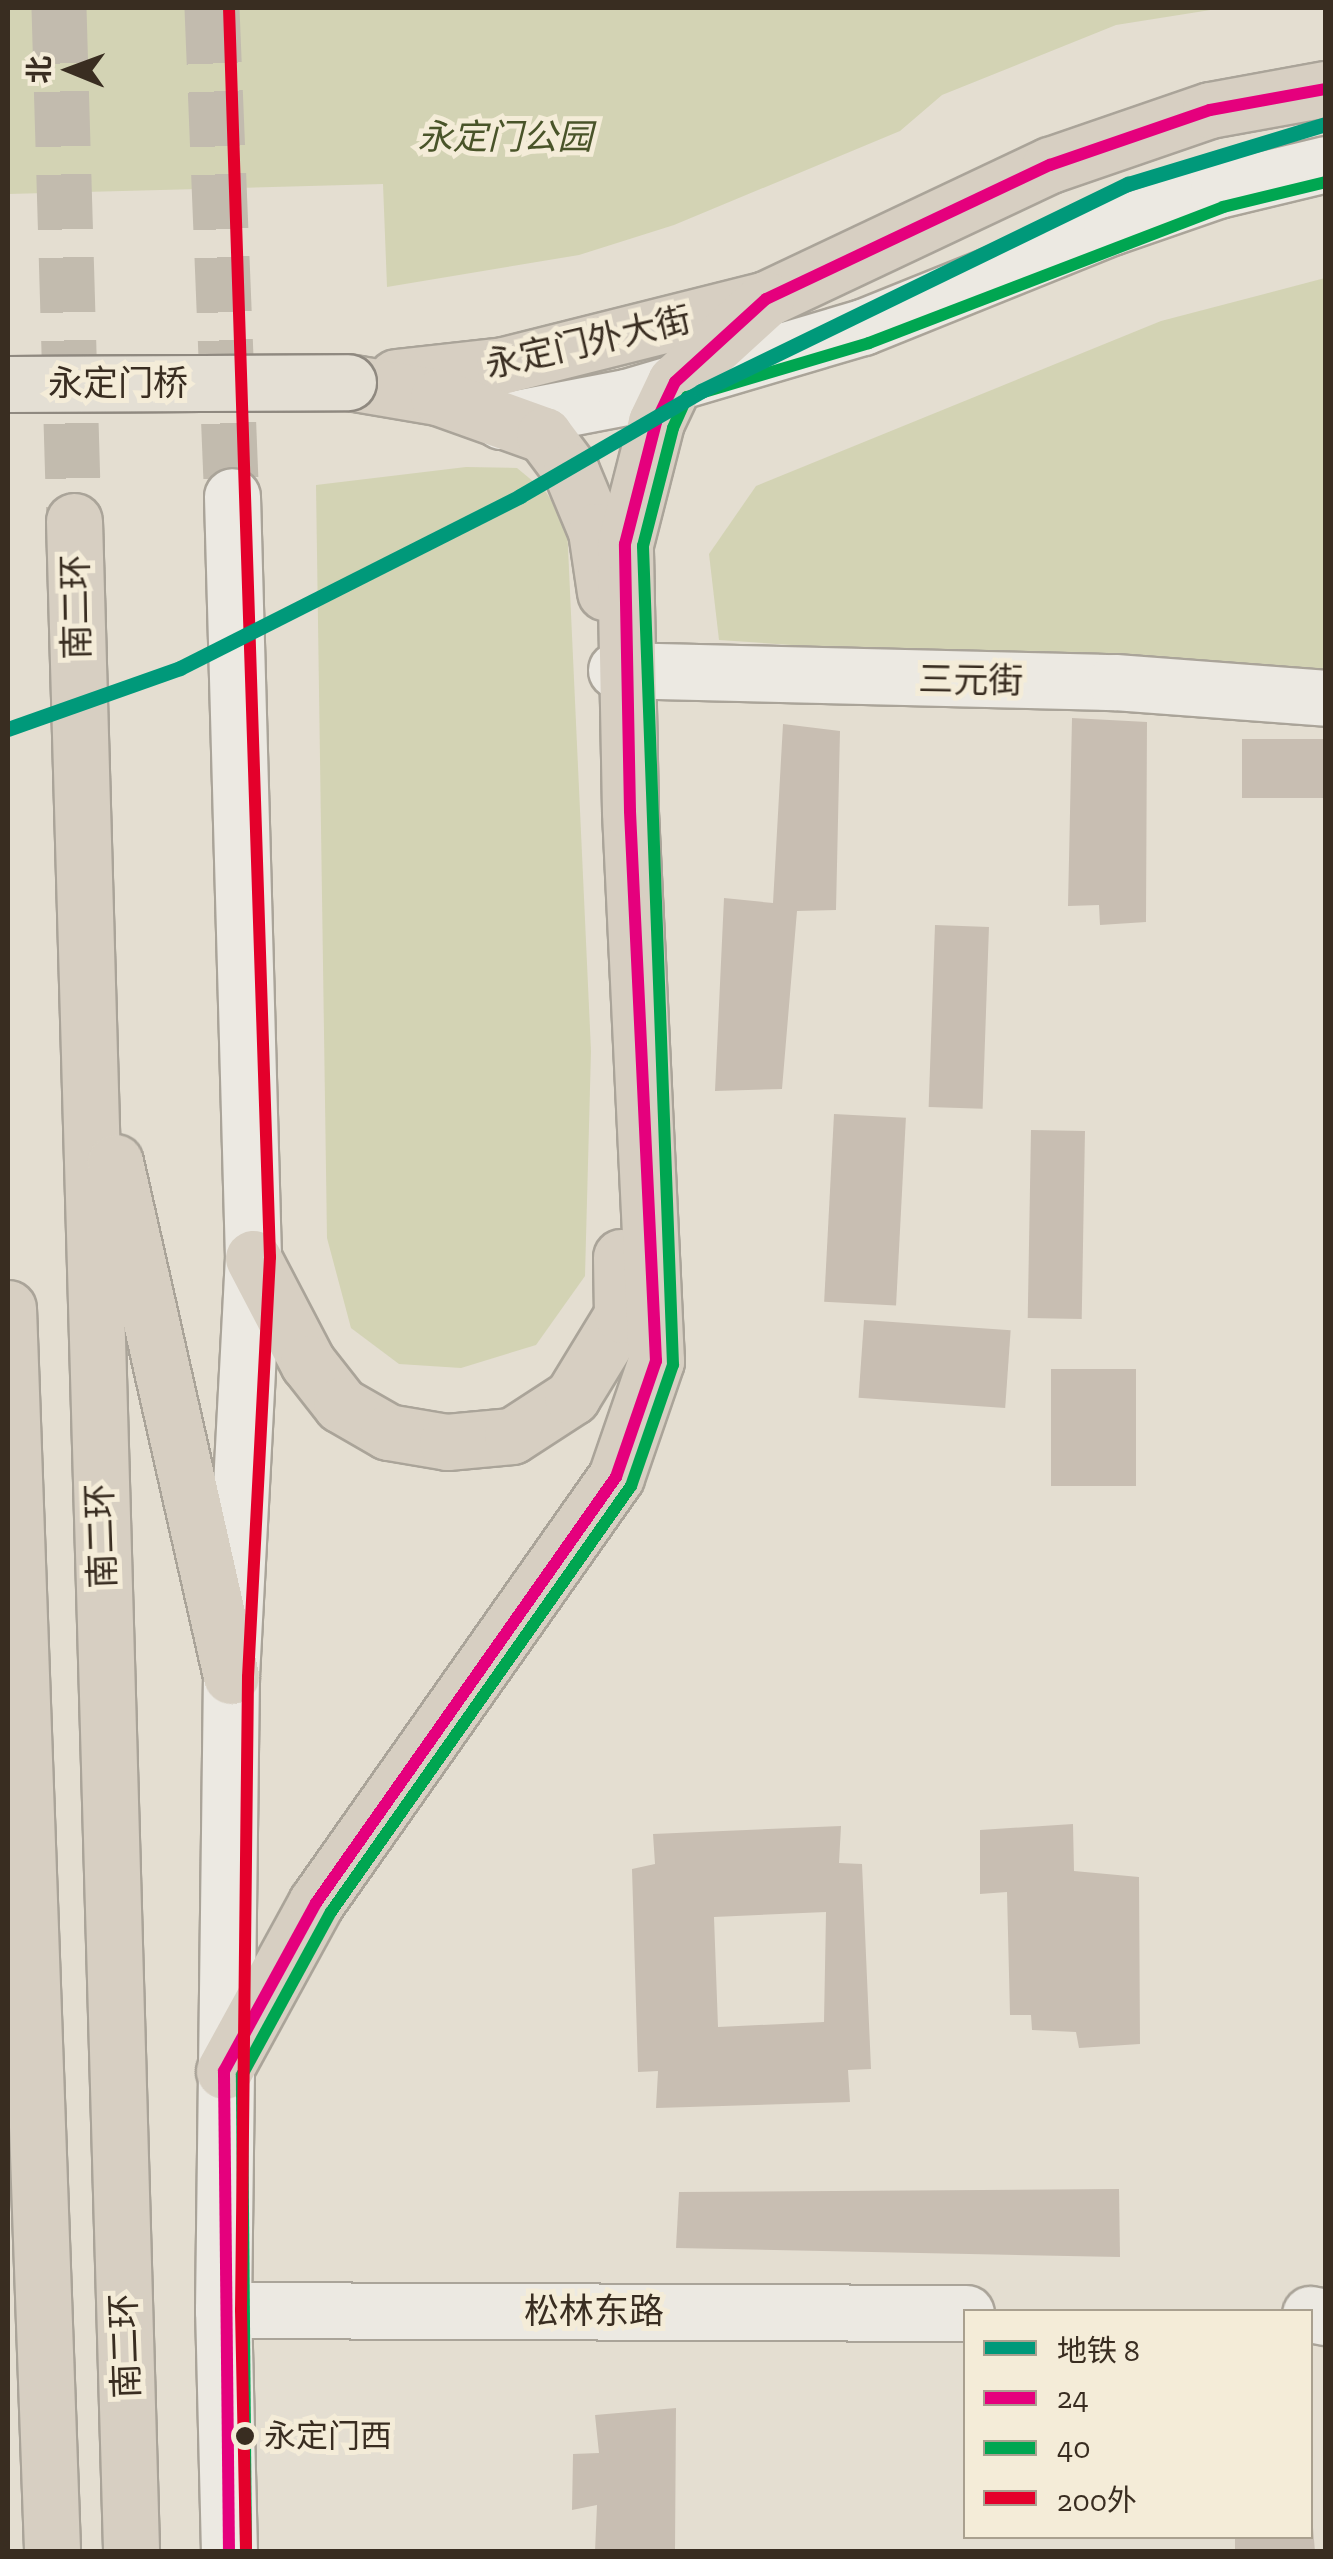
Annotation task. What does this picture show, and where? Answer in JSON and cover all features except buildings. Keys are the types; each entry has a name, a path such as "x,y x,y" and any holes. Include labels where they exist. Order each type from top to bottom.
{"highway":[{"name":"永定门外大街","path":"348,382 504,365 766,299 1050,165 1210,110 1326,89"},
{"path":"253,1258 308,1363 340,1405 388,1432 447,1442 512,1436 572,1397 622,1315 625,544 656,422 675,382 766,299"},
{"path":"224,2071 316,1903 616,1477 656,1361 624,671 596,531 574,478 544,436 438,397 348,382"},
{"name":"南二环","path":"74,521 131,2552"},
{"path":"86,1036 231,1676"},
{"path":"8,1308 19,1984 52,2552"}],"main road":[{"name":"永定门桥","path":"8,384 348,382"}],"street":[{"name":"永定门外大街","path":"501,421 675,382 863,327 1200,196 1326,164"},
{"path":"229,2552 223,2310 231,1676 253,1258 232,496"},
{"name":"三元街","path":"624,671 1115,682 1326,698"},
{"name":"松林东路","path":"223,2310 963,2313"}],"green space":[{"name":"永定门公园","path":"8,8 1223,8 1116,25 942,95 900,131 674,225 579,255 387,287 383,184 8,194"},
{"path":"1325,278 1325,682 719,640 709,554 756,486 1161,321"},
{"path":"466,467 517,468 546,492 567,526 591,1051 585,1276 536,1345 461,1368 399,1364 351,1328 327,1238 316,485"}],"tunnel":[{"path":"59,8 74,521"},
{"path":"212,8 232,496"}],"metro line":[{"name":"8","path":"8,729 180,668 520,496 701,391 1128,184 1326,124"}],"transit line":[{"name":"200外","path":"229,8 270,1257 248,1677 241,2310 246,2552"},
{"name":"24","path":"229,2552 224,2071 316,1903 616,1477 656,1361 630,811 625,544 656,422 675,382 766,299 1050,165 1210,110 1326,89"},
{"name":"40","path":"246,2552 242,2075 331,1912 631,1486 673,1365 643,546 673,428 687,397 869,343 1223,207 1326,182"}],"place":[{"name":"永定门西","path":"245,2436"}]}
